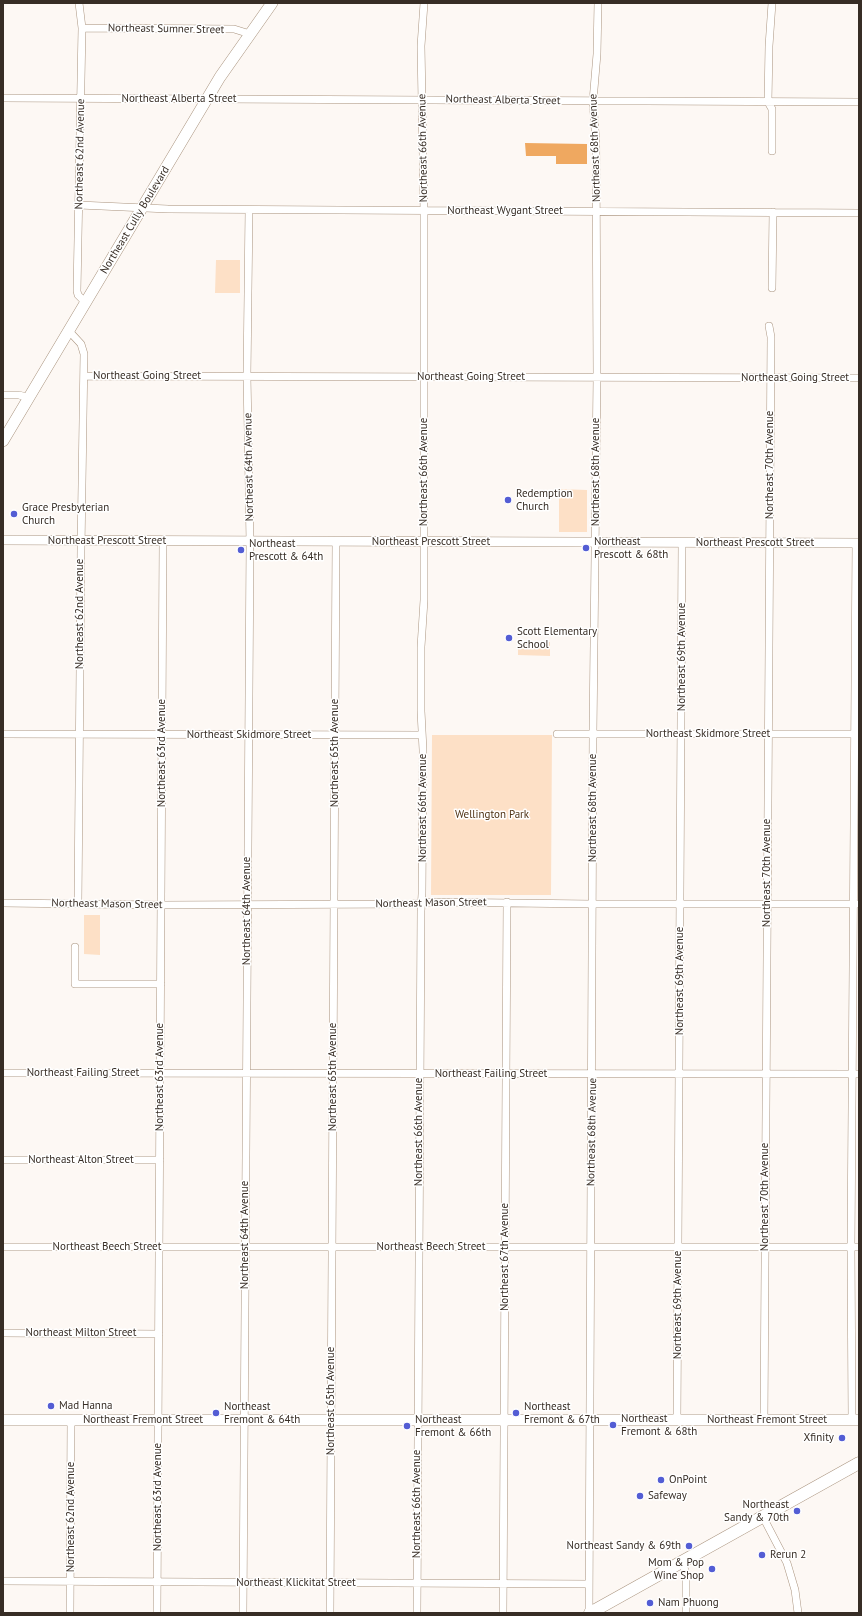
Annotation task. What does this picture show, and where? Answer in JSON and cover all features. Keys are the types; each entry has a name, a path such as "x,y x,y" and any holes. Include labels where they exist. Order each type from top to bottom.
{"main road":[{"name":"Northeast Cully Boulevard","path":"3,441 207,99 228,65 272,3"},
{"name":"Northeast Fremont Street","path":"3,1420 855,1420"},
{"path":"590,1613 859,1464"}],"street":[{"name":"Northeast 62nd Avenue","path":"78,3 82,28 77,291 78,295 86,304"},
{"name":"Northeast 66th Avenue","path":"416,1613 423,758 421,647 424,608 424,211 421,46 424,3"},
{"name":"Northeast 68th Avenue","path":"590,1613 592,904 597,378 596,143 593,101 597,54 598,3"},
{"path":"772,3 768,102 772,109 772,151"},
{"name":"Northeast Sumner Street","path":"82,28 234,29 250,34"},
{"name":"Northeast Alberta Street","path":"3,98 859,102"},
{"name":"Northeast Wygant Street","path":"79,205 168,209 249,210 859,213"},
{"name":"Northeast 64th Avenue","path":"243,1613 250,542 247,376 249,210"},
{"path":"772,288 773,212"},
{"name":"Northeast 70th Avenue","path":"764,1420 771,337 769,326"},
{"name":"Northeast 62nd Avenue","path":"69,331 79,340 83,348 84,376 78,903"},
{"name":"Northeast Going Street","path":"84,376 859,378"},
{"path":"3,395 19,395 30,398"},
{"name":"Northeast Prescott Street","path":"3,540 163,542 857,543"},
{"name":"Northeast 63rd Avenue","path":"157,1613 163,542"},
{"name":"Northeast 65th Avenue","path":"330,1613 336,542"},
{"name":"Northeast 69th Avenue","path":"677,1420 682,543"},
{"path":"855,1420 857,543"},
{"name":"Northeast Skidmore Street","path":"3,734 422,735"},
{"name":"Northeast Skidmore Street","path":"558,734 857,734"},
{"name":"Northeast Mason Street","path":"3,903 161,905 507,902 592,904 856,904"},
{"name":"Northeast 67th Avenue","path":"503,1613 507,902"},
{"path":"75,947 75,984 161,984"},
{"name":"Northeast Failing Street","path":"3,1073 856,1074"},
{"name":"Northeast Alton Street","path":"3,1160 160,1160"},
{"name":"Northeast Beech Street","path":"3,1247 855,1247"},
{"name":"Northeast Milton Street","path":"3,1333 159,1334"},
{"name":"Northeast 62nd Avenue","path":"70,1613 71,1420"},
{"path":"764,1517 789,1568 795,1590 798,1613"},
{"path":"683,1562 686,1573 686,1613"},
{"name":"Northeast Klickitat Street","path":"3,1581 589,1584"}],"green space":[{"path":"216,260 240,260 240,293 215,293"},
{"path":"559,489 587,490 587,532 559,532"},
{"path":"518,642 550,642 550,656 518,655"},
{"name":"Wellington Park","path":"432,735 552,735 551,895 431,895"},
{"path":"84,915 100,915 100,955 84,954"}],"shaded area":[{"path":"525,143 587,144 587,164 556,164 556,156 526,156"}],"place":[{"name":"Redemption Church","path":"508,500"},
{"name":"Grace Presbyterian Church","path":"14,514"},
{"name":"Northeast Prescott & 68th","path":"586,548"},
{"name":"Northeast Prescott & 64th","path":"241,550"},
{"name":"Scott Elementary School","path":"509,638"},
{"name":"Mad Hanna","path":"51,1406"},
{"name":"Northeast Fremont & 64th","path":"216,1413"},
{"name":"Northeast Fremont & 67th","path":"516,1413"},
{"name":"Northeast Fremont & 68th","path":"613,1425"},
{"name":"Northeast Fremont & 66th","path":"407,1426"},
{"name":"Xfinity","path":"842,1438"},
{"name":"OnPoint","path":"661,1480"},
{"name":"Safeway","path":"640,1496"},
{"name":"Northeast Sandy & 70th","path":"797,1511"},
{"name":"Northeast Sandy & 69th","path":"689,1546"},
{"name":"Rerun 2","path":"762,1555"},
{"name":"Mom & Pop Wine Shop","path":"712,1569"},
{"name":"Nam Phuong","path":"650,1603"}]}
